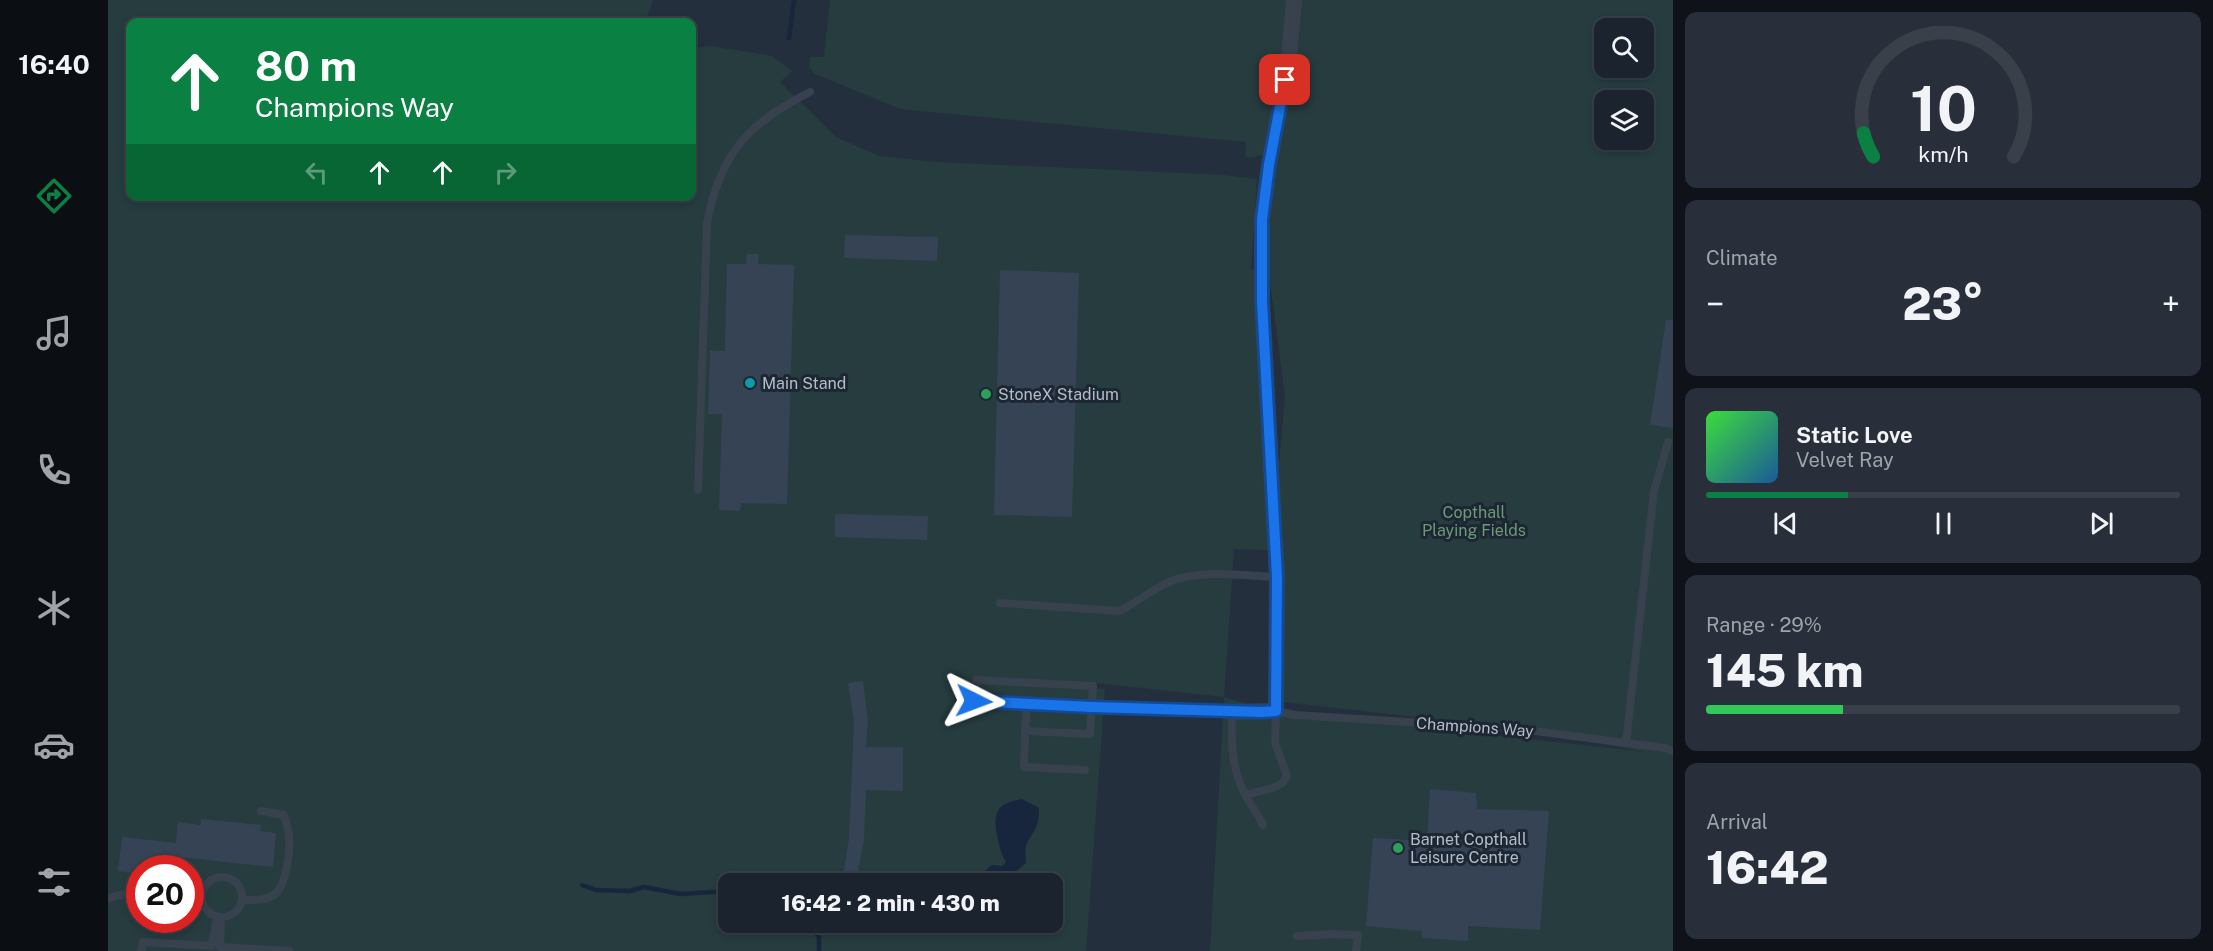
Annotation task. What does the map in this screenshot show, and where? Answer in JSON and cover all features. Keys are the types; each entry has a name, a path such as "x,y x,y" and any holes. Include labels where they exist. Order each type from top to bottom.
{"street":[{"path":"1232,712 1276,711 1277,577 1262,302 1262,219 1269,165 1289,58 1294,0"}],"lane":[{"path":"698,490 707,223 712,198 721,172 734,150 751,130 771,114 810,92"},
{"path":"1626,743 1654,491 1668,442"},
{"path":"1000,603 1119,611 1168,582 1186,577 1206,575 1277,577"},
{"path":"1025,731 1090,734 1091,707 1093,686 976,680 974,701 1091,707 1232,712 1233,766 1246,796 1263,825"},
{"path":"1027,704 1024,767 1085,770"},
{"path":"1246,796 1255,791 1278,787 1287,776 1275,743 1276,711"},
{"name":"Champions Way","path":"1276,711 1295,715 1520,729 1665,748 1673,751"},
{"path":"242,900 266,898 277,893 285,874 289,837 284,815 261,811"},
{"path":"204,888 212,879 225,877 237,884 241,890 242,900 239,909 234,914 219,918 205,909 204,906"},
{"path":"108,898 126,894"},
{"path":"141,951 143,942 212,946 219,918"},
{"path":"219,918 220,947 289,951"},
{"path":"1297,936 1358,935 1356,951"}],"green space":[{"path":"108,0 653,0 646,18 126,18 126,201 696,201 696,48 711,46 772,56 792,71 780,82 836,137 879,156 937,162 1224,175 1257,179 1251,269 1256,270 1268,550 1234,549 1224,697 1105,684 988,678 1105,689 1086,951 108,951"},
{"name":"Copthall Playing Fields","path":"830,0 1673,0 1673,951 1210,951 1224,697 1267,710 1646,752 1520,729 1284,702 1274,520 1285,397 1262,219 1269,165 1262,155 1250,158 1245,156 1246,142 900,109 813,73 809,68 810,57 824,57"}],"water":[{"path":"1022,799 1039,808 1037,824 1026,845 1026,863 1011,873 984,873 992,865 1002,866 1006,862 1001,852 996,820 999,810 1008,803"}],"building":[{"path":"845,235 938,237 937,261 844,258"},
{"name":"Main Stand","path":"747,254 759,254 758,264 794,265 787,504 741,503 740,511 719,510 722,414 708,414 710,351 725,351 727,264 746,264"},
{"path":"1000,270 1079,273 1072,517 994,515"},
{"path":"1666,320 1673,320 1673,428 1650,425"},
{"path":"835,514 928,516 927,540 835,537"},
{"path":"863,681 868,720 866,747 903,747 903,791 866,790 864,840 857,873 844,873 849,838 854,720 848,683"},
{"name":"Barnet Copthall Leisure Centre","path":"1430,789 1476,793 1477,809 1549,811 1540,930 1468,926 1468,941 1422,938 1422,931 1366,926 1373,838 1427,841"},
{"path":"201,819 261,825 260,831 276,833 273,867 204,860 204,855 126,855 126,872 118,871 122,837 176,843 178,822 201,825"}],"waterway":[{"path":"789,38 794,0"},
{"path":"582,885 596,890 630,891 644,887 681,894 718,892"},
{"path":"816,933 819,937 819,951"}],"place":[{"name":"Main Stand","path":"750,383"},
{"name":"StoneX Stadium","path":"986,394"},
{"name":"Barnet Copthall Leisure Centre","path":"1398,848"}],"route":[{"path":"974,701 1091,707 1276,711 1277,577 1262,302 1262,219 1269,165 1285,80"}]}
